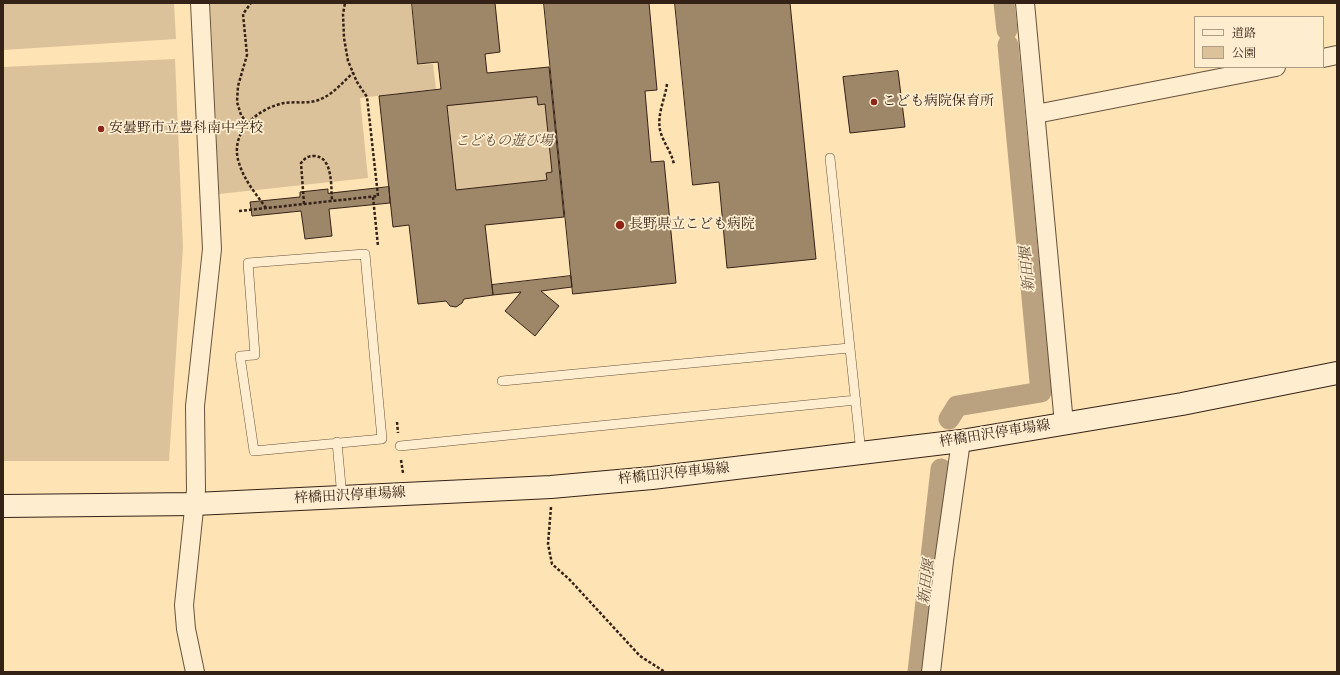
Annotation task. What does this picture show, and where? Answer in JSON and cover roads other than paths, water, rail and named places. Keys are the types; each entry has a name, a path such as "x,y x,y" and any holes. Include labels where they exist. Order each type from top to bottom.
{"main road":[{"name":"梓橋田沢停車場線","path":"3,506 195,504 551,487 652,478 961,441 1182,404 1337,373"}],"street":[{"path":"195,672 186,629 184,605 195,504 195,406 212,249 200,3"},
{"path":"1025,3 1064,424"},
{"path":"1324,58 1337,55"},
{"path":"1036,114 1271,68"},
{"path":"931,672 944,561 961,441"}],"lane":[{"path":"830,158 861,454"},
{"path":"365,254 382,439 337,442 254,450 240,356 255,355 248,263 365,254"},
{"path":"502,382 849,348"},
{"path":"400,446 856,400"},
{"path":"337,442 342,497"}],"waterway":[{"name":"新田堰","path":"1004,3 1007,30"},
{"name":"新田堰","path":"949,419 957,406 1041,392 1008,45"},
{"name":"新田堰","path":"918,672 941,469"}],"place":[{"name":"こども病院保育所","path":"874,102"},
{"name":"安曇野市立豊科南中学校","path":"101,129"},
{"name":"長野県立こども病院","path":"620,225"}],"park label":[{"name":"こどもの遊び場","path":"504,142"}]}
